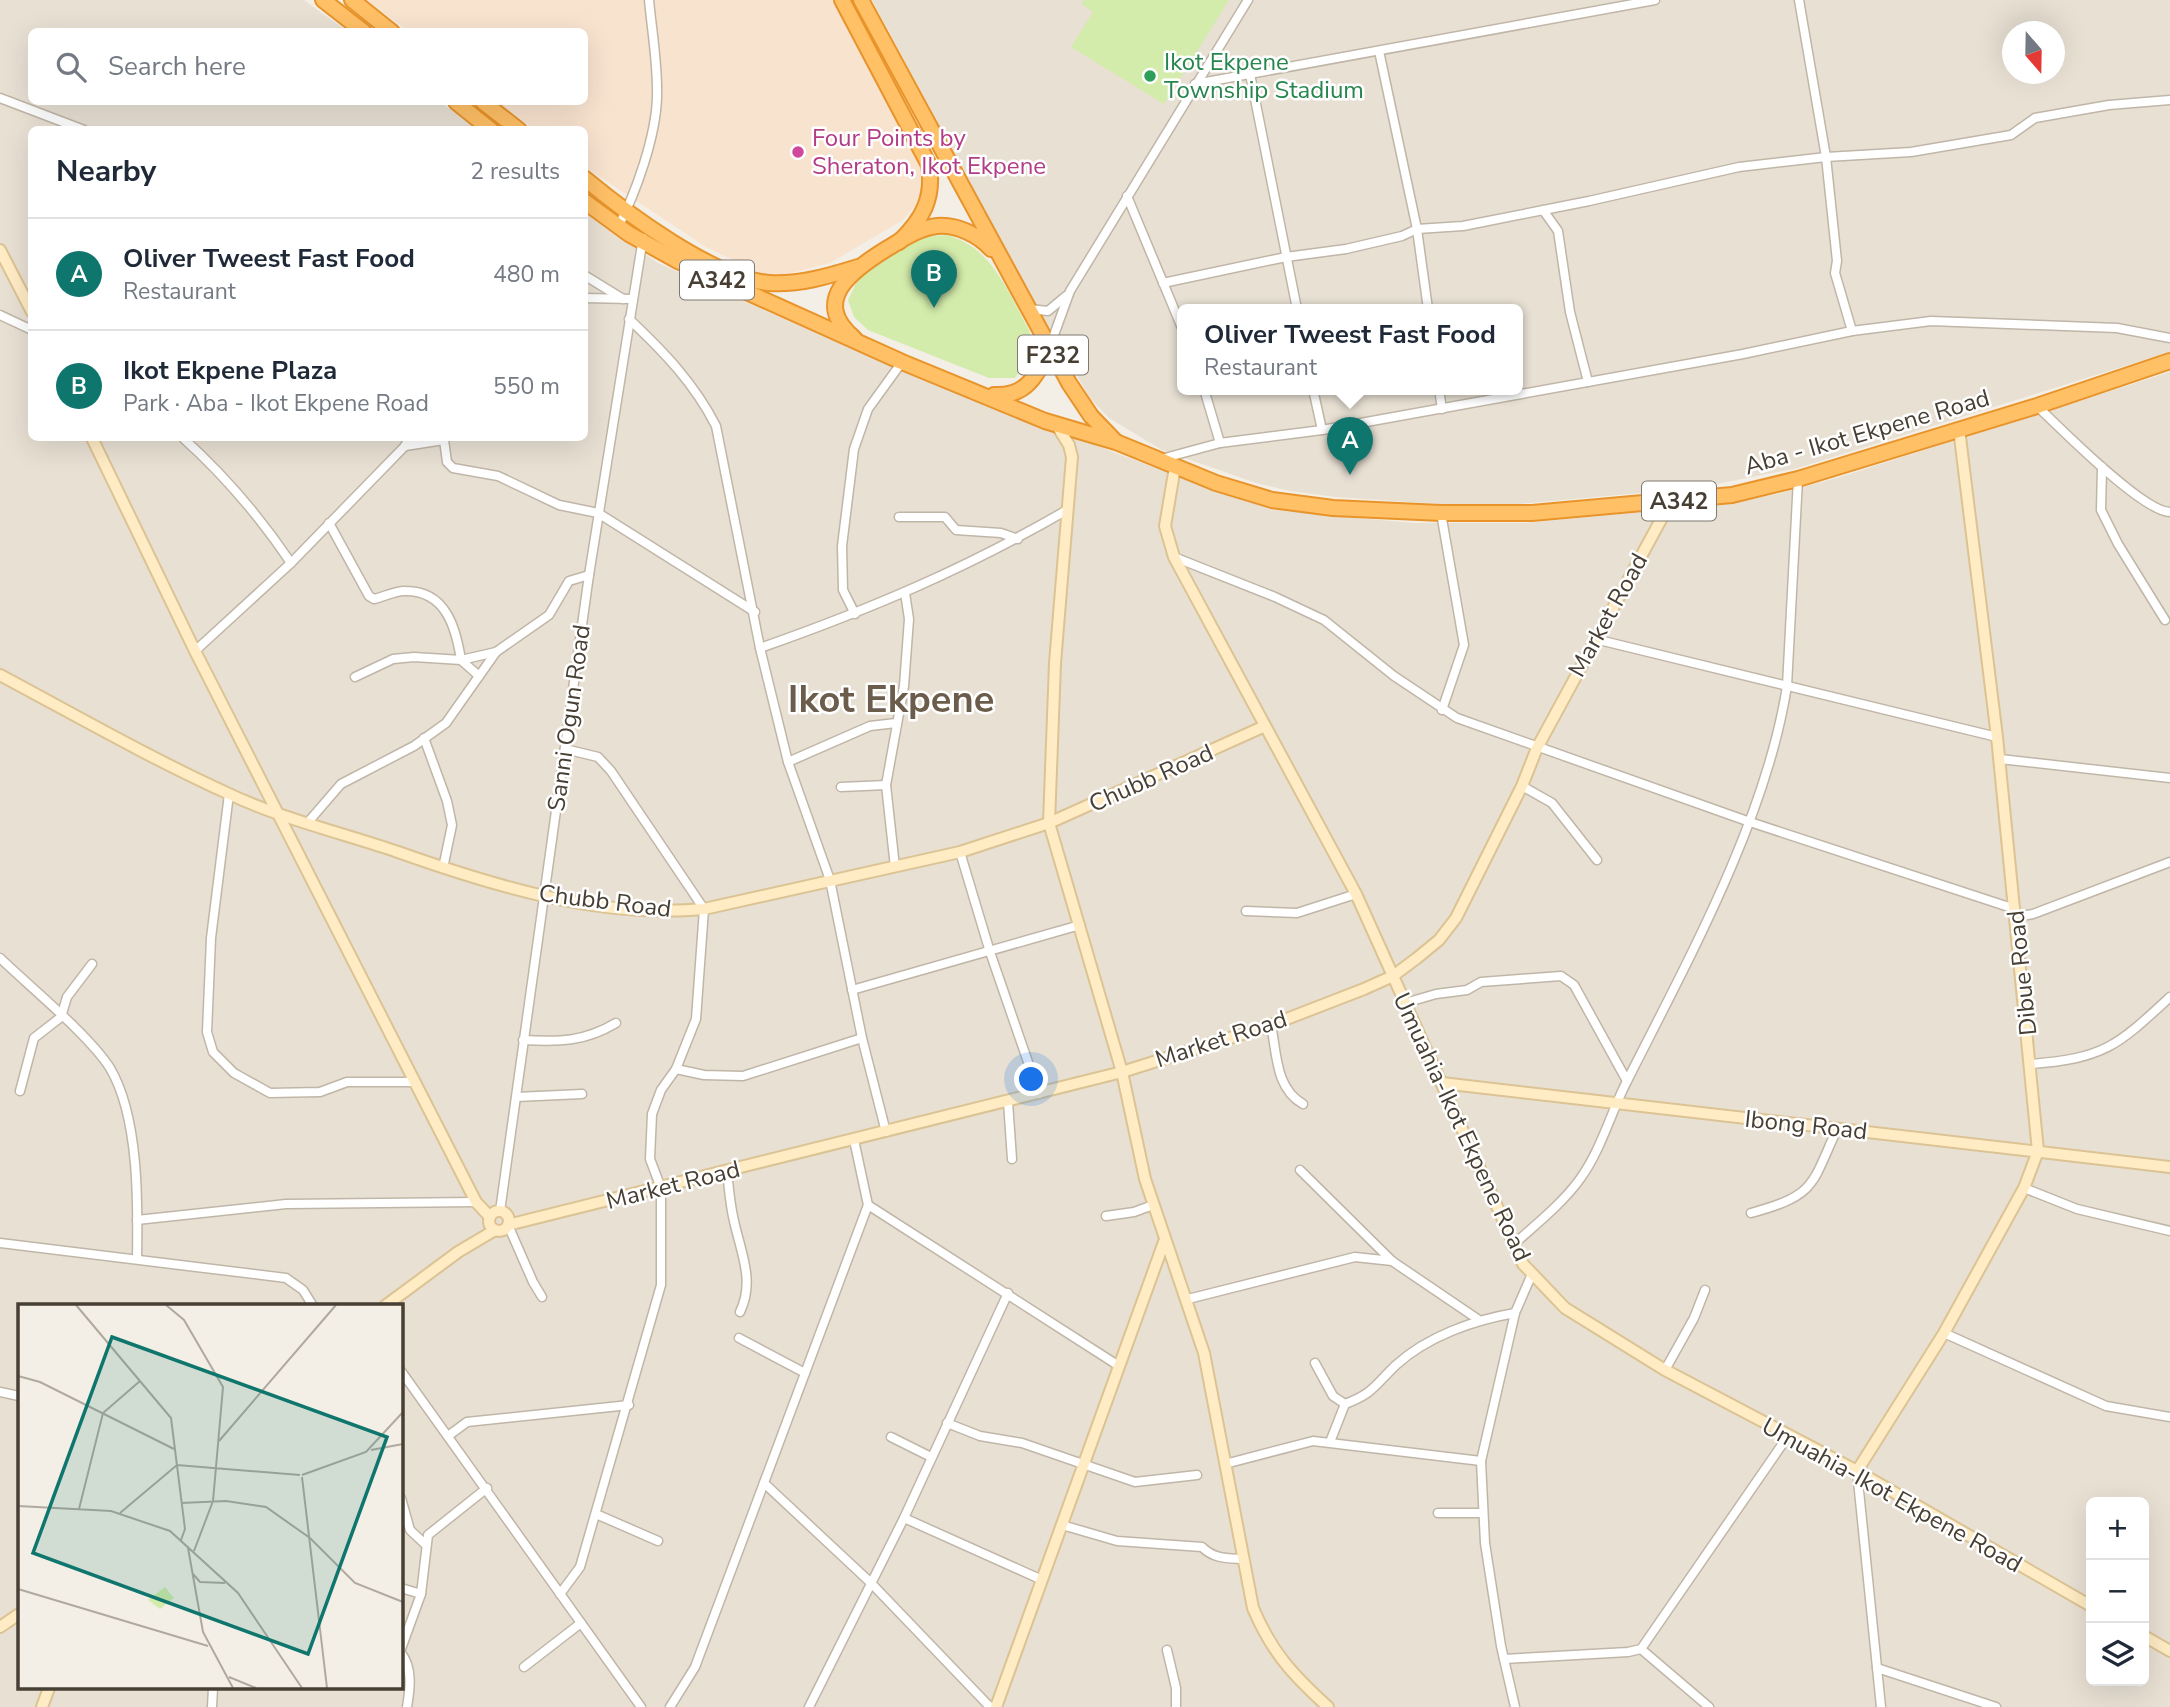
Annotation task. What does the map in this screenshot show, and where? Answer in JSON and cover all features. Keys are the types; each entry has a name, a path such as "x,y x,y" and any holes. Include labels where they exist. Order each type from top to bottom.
{"highway":[{"path":"323,0 359,28"},
{"path":"352,0 388,28"},
{"path":"842,0 929,165 932,185 928,204 917,225 899,242"},
{"name":"F232","path":"861,0 1049,349 1091,416 1116,442"},
{"path":"460,105 486,126"},
{"path":"487,105 514,126"},
{"name":"A342","path":"588,181 648,227 701,258 746,279 768,283 798,282 858,267"},
{"name":"Aba - Ikot Ekpene Road","path":"588,204 641,242 724,284 902,362 989,395 1056,425 1116,442 1175,467 1272,500 1332,508 1441,513 1532,513 1670,503 1732,495 1798,479 2037,406 2170,361"},
{"path":"859,342 845,330 836,305 845,278 899,242 938,226 954,227 986,243 1001,260"},
{"path":"989,395 1006,396 1027,387 1049,349"}],"main road":[{"path":"0,250 28,304"},
{"path":"1056,425 1069,445 1072,457 1055,663 1049,823 1122,1072 1153,1205 1164,1242 1188,1299 1204,1353 1253,1608 1267,1640 1292,1674 1328,1707"},
{"name":"Dibue Road","path":"1857,1471 1944,1334 2025,1188 2038,1152 2000,759 1959,429"},
{"path":"93,441 195,651 476,1202 495,1214 508,1218 508,1225 503,1230 495,1230 458,1252 387,1304"},
{"name":"Umuahia-Ikot Ekpene Road","path":"1175,467 1165,526 1174,557 1356,894 1512,1246 1532,1274 1565,1308 1665,1370 1857,1471 2086,1603"},
{"name":"Market Road","path":"508,1225 1122,1072 1271,1024 1392,976 1439,940 1456,918 1522,786 1537,748 1670,503"},
{"name":"Chubb Road","path":"0,676 229,794 279,814 309,821 443,868 544,897 665,912 704,909 960,852 1049,823 1265,726"},
{"name":"Ibong Road","path":"1442,1083 2170,1167"},
{"path":"495,1214 490,1225 495,1230"},
{"path":"996,1707 1040,1579 1164,1242"},
{"path":"0,1626 18,1615"},
{"path":"2149,1639 2170,1651"},
{"path":"42,1707 49,1690"}],"street":[{"path":"618,227 626,211 649,139 657,99 649,0"},
{"path":"1049,349 1070,291 1248,0"},
{"path":"1195,84 1655,0"},
{"path":"1799,0 1826,157 1837,261 1835,273 1852,331"},
{"path":"1378,51 1417,229 1427,304"},
{"path":"1250,74 1296,304"},
{"path":"0,97 74,126"},
{"path":"1163,283 1286,257 1346,249 1402,236 1417,229 1453,227 1543,210 1739,167 1826,157 1911,152 2011,135 2035,118 2109,105 2170,100"},
{"path":"1127,196 1177,316"},
{"path":"1543,210 1558,231 1570,312 1588,383"},
{"name":"Sanni Ogun Road","path":"495,1214 516,1097 598,513 629,319 627,299 641,242 648,227"},
{"path":"588,277 627,299"},
{"path":"1026,308 1048,311 1070,291"},
{"path":"588,298 627,299"},
{"path":"0,315 28,328"},
{"path":"629,319 675,363 702,399 716,426 760,648 788,762 830,880 862,1038 886,1132"},
{"path":"1523,395 1852,331 1931,321 2117,328 2170,338"},
{"path":"855,614 843,590 842,546 852,461 868,409 902,362"},
{"path":"1205,395 1220,443"},
{"path":"1314,395 1322,430"},
{"path":"1440,395 1442,409"},
{"path":"1159,459 1220,443 1322,430 1521,395"},
{"path":"2037,406 2102,467 2156,509 2170,512"},
{"path":"186,441 222,473 247,508 266,526 291,563"},
{"path":"195,651 291,563 408,441"},
{"path":"405,446 438,441"},
{"path":"444,441 447,462 453,468 498,477 559,505 598,513 755,612"},
{"path":"2102,467 2101,510 2118,544 2165,620"},
{"path":"1512,1246 1582,1178 1595,1156 1616,1103 1749,822 1783,713 1787,686 1798,479"},
{"path":"760,648 905,593 1018,539 1067,510"},
{"path":"1441,513 1464,645 1442,710"},
{"path":"899,517 945,517 956,530 1001,533 1018,539"},
{"path":"330,523 369,596 374,599 403,590 426,593 437,601 456,629 461,660 479,676"},
{"path":"1174,557 1275,597 1324,620 1394,676 1457,718 2015,913 2033,914 2170,862"},
{"path":"309,821 341,784 414,746 446,723 496,652 549,615 569,581 589,575"},
{"path":"895,867 886,785 904,686 909,619 905,593"},
{"path":"1595,639 1997,737"},
{"path":"355,677 393,659 414,657 461,660 496,652"},
{"path":"788,762 870,726 896,723"},
{"path":"424,738 447,801 452,825 443,868"},
{"path":"560,1594 580,1567 629,1405 661,1285 661,1188 650,1159 652,1114 661,1090 676,1069 696,1019 704,909 611,771 598,757 565,748"},
{"path":"2000,759 2170,778"},
{"path":"841,787 886,785"},
{"path":"1522,786 1552,803 1597,860"},
{"path":"229,794 211,938 206,1032 212,1052 234,1073 270,1093 320,1092 347,1082 415,1082"},
{"path":"960,852 990,952 1039,1094"},
{"path":"1246,911 1297,914 1356,894"},
{"path":"852,990 1080,925"},
{"path":"0,958 100,1055 117,1081 131,1141 137,1259"},
{"path":"20,1091 34,1038 61,1017 67,997 92,964"},
{"path":"1405,1003 1436,994 1467,990 1481,982 1562,976 1574,985 1627,1080"},
{"path":"2031,1063 2064,1061 2100,1053 2121,1040 2170,997"},
{"path":"523,1040 567,1042 595,1035 615,1023"},
{"path":"1271,1024 1282,1082 1290,1097 1303,1104"},
{"path":"676,1069 704,1075 743,1076 862,1038"},
{"path":"516,1097 582,1094"},
{"path":"1008,1102 1012,1159"},
{"path":"1751,1213 1779,1205 1811,1188 1837,1129"},
{"path":"670,1707 695,1667 868,1205 854,1140"},
{"path":"1300,1170 1392,1261 1479,1320"},
{"path":"727,1172 734,1222 743,1248 748,1295 740,1312"},
{"path":"2025,1188 2077,1209 2170,1231"},
{"path":"137,1220 286,1205 476,1202"},
{"path":"868,1205 1119,1366"},
{"path":"1106,1216 1134,1212 1153,1205"},
{"path":"508,1225 542,1297"},
{"path":"0,1243 286,1278 303,1290 312,1304"},
{"path":"1368,1258 1374,1244"},
{"path":"1188,1299 1355,1257 1392,1261"},
{"path":"1515,1707 1504,1659 1485,1543 1481,1461 1515,1313 1532,1274"},
{"path":"1665,1370 1694,1318 1705,1290"},
{"path":"809,1707 904,1518 1008,1293"},
{"path":"1330,1442 1345,1404 1371,1393 1402,1361 1459,1326 1515,1313"},
{"path":"1944,1334 2106,1406 2170,1417"},
{"path":"739,1338 805,1373"},
{"path":"1315,1363 1333,1396 1345,1404"},
{"path":"402,1372 641,1707"},
{"path":"0,1392 18,1396"},
{"path":"448,1436 467,1422 629,1405"},
{"path":"947,1423 980,1436 1022,1443 1135,1482 1198,1475"},
{"path":"1504,1659 1628,1652 1642,1648 1787,1436"},
{"path":"891,1437 931,1457"},
{"path":"1225,1464 1313,1441 1481,1461"},
{"path":"1857,1471 1881,1707"},
{"path":"764,1483 871,1583 990,1707"},
{"path":"402,1648 421,1594 428,1535 487,1488"},
{"path":"402,1502 410,1530 425,1544"},
{"path":"1438,1513 1483,1513"},
{"path":"596,1514 658,1541"},
{"path":"904,1518 1040,1579"},
{"path":"1062,1525 1117,1541 1202,1547 1209,1554 1222,1558 1243,1559"},
{"path":"402,1588 421,1594"},
{"path":"524,1667 581,1623"},
{"path":"1642,1648 1709,1707"},
{"path":"1167,1650 1176,1688 1176,1707"},
{"path":"402,1654 411,1686 407,1707"},
{"path":"1877,1668 1996,1707"}],"shaded area":[{"path":"0,0 304,0 343,28 28,28 28,105 444,105 473,126 28,126 28,441 588,441 588,215 658,263 910,375 1216,491 1270,508 1319,515 1415,523 1523,523 1719,505 1777,494 1840,477 2170,372 2170,1707 0,1707"},
{"path":"367,0 834,0 921,161 924,187 916,205 903,220 830,263 784,275 760,273 706,247 588,169 588,126 530,126 502,105 588,105 588,28 404,28"},
{"path":"872,0 2170,0 2170,352 1798,468 1696,488 1519,504 1438,504 1290,491 1256,483 1162,450 1109,418 1090,398 1024,284"}],"green space":[{"name":"Ikot Ekpene Township Stadium","path":"1084,0 1229,0 1164,104 1071,47 1093,12 1082,4"},
{"path":"946,235 962,241 987,260 1006,287 1029,330 1028,356 1015,378 989,378 868,330 854,317 848,300 858,279 882,261 924,237"}],"place":[{"name":"Ikot Ekpene Township Stadium","path":"1150,76"},
{"name":"Four Points by Sheraton, Ikot Ekpene","path":"798,152"},
{"name":"Ikot Ekpene Plaza","path":"934,308"},
{"name":"Oliver Tweest Fast Food","path":"1350,475"}],"district":[{"name":"Ikot Ekpene","path":"891,699"}]}
